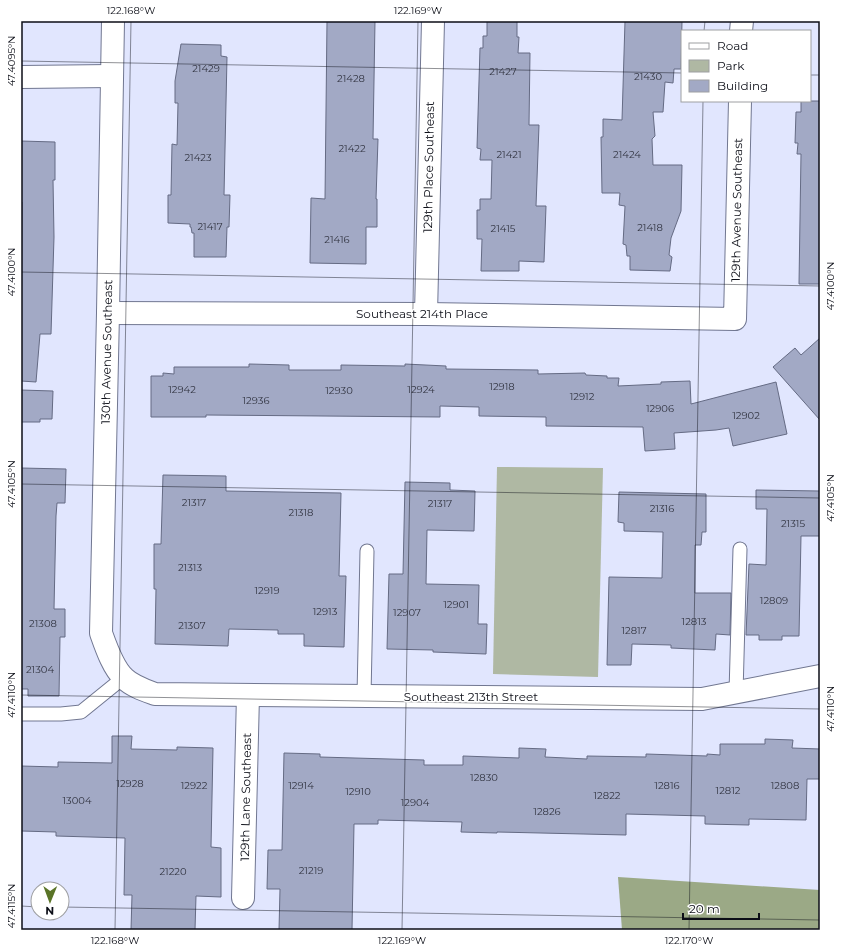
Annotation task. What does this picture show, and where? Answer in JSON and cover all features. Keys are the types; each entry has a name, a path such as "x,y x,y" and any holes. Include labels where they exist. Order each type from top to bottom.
{"street":[{"name":"130th Avenue Southeast","path":"113,21 101,633 109,656 123,678"},
{"name":"129th Place Southeast","path":"426,314 433,21"},
{"path":"21,77 112,76"},
{"name":"129th Avenue Southeast","path":"735,319 740,102"},
{"name":"Southeast 214th Place","path":"108,313 426,314 735,319"},
{"name":"Southeast 213th Street","path":"123,678 140,688 155,694 702,699 820,676"},
{"name":"129th Lane Southeast","path":"243,898 248,695"}],"lane":[{"path":"736,693 740,549"},
{"path":"364,696 366,551"},
{"path":"21,714 61,714 81,712 123,678"}],"green space":[{"path":"497,467 603,468 598,677 493,674"},
{"path":"618,877 820,890 820,930 622,930"}],"building":[{"path":"327,21 375,21 373,139 378,139 376,199 377,227 366,227 366,264 310,263 311,198 325,199"},
{"path":"487,21 517,21 517,37 519,37 518,53 530,53 529,125 539,125 536,206 546,206 544,262 519,261 519,271 481,271 482,239 477,239 477,210 480,210 480,199 491,199 492,160 480,160 481,149 477,148 480,48 483,48 483,36 487,36"},
{"path":"625,21 682,21 681,69 674,69 673,83 665,82 663,112 653,112 655,136 652,139 653,165 682,165 681,211 671,238 669,255 672,257 670,271 630,270 630,256 627,256 626,245 623,244 625,206 619,205 620,193 602,193 601,137 603,137 603,119 622,120"},
{"path":"181,44 221,45 221,56 227,57 224,195 230,195 226,257 194,257 194,233 192,233 190,224 168,223 168,195 171,195 172,144 177,145 178,103 175,103 175,81"},
{"path":"820,101 820,284 799,284 801,154 797,154 798,143 795,143 796,112 801,112 801,102"},
{"path":"21,141 55,142 55,180 53,180 54,237 51,334 40,334 36,382 21,381"},
{"path":"820,338 820,420 773,367 795,348 801,355"},
{"path":"249,364 289,365 289,370 341,370 341,365 405,366 405,364 446,366 446,369 538,370 538,374 585,373 586,375 619,378 618,386 690,381 691,404 776,382 787,434 733,446 729,428 674,433 675,449 645,451 643,427 546,426 546,417 479,416 479,407 440,406 440,417 206,415 206,417 151,417 151,376 163,376 163,373 174,374 174,367 249,367"},
{"path":"21,390 53,391 52,419 40,419 40,422 21,422"},
{"path":"21,468 66,469 65,503 57,503 56,516 54,609 65,609 65,637 60,637 59,696 28,696 28,689 21,689"},
{"path":"163,475 226,476 226,491 341,493 339,576 346,576 344,647 304,646 304,634 278,634 278,630 229,629 228,646 155,644 156,589 154,589 154,544 161,544"},
{"path":"405,482 450,483 450,490 475,491 474,531 427,530 426,584 479,585 478,624 487,624 486,654 433,652 433,650 387,649 389,574 403,574"},
{"path":"756,490 820,491 820,536 801,536 799,636 782,636 782,640 759,640 759,635 746,635 749,564 766,565 767,509 756,509"},
{"path":"619,492 706,494 706,532 702,532 701,545 695,545 695,593 731,593 730,635 716,634 715,650 671,648 671,645 632,644 631,665 607,665 609,577 662,578 663,532 624,531 624,523 618,522"},
{"path":"112,736 132,736 131,749 177,750 177,747 213,748 211,847 221,848 221,897 196,896 195,930 131,930 132,895 124,895 125,838 56,836 56,832 21,831 21,766 58,767 58,762 112,763"},
{"path":"765,739 793,740 792,748 820,749 820,779 807,779 806,820 749,819 749,825 705,824 705,816 626,814 626,835 461,832 462,822 378,820 378,824 354,824 352,930 279,930 280,889 267,889 268,850 282,850 284,753 320,754 320,757 424,760 424,765 463,765 463,756 519,758 519,748 546,749 545,757 587,759 587,756 646,757 646,754 707,756 707,754 720,755 720,744 765,744"}]}
